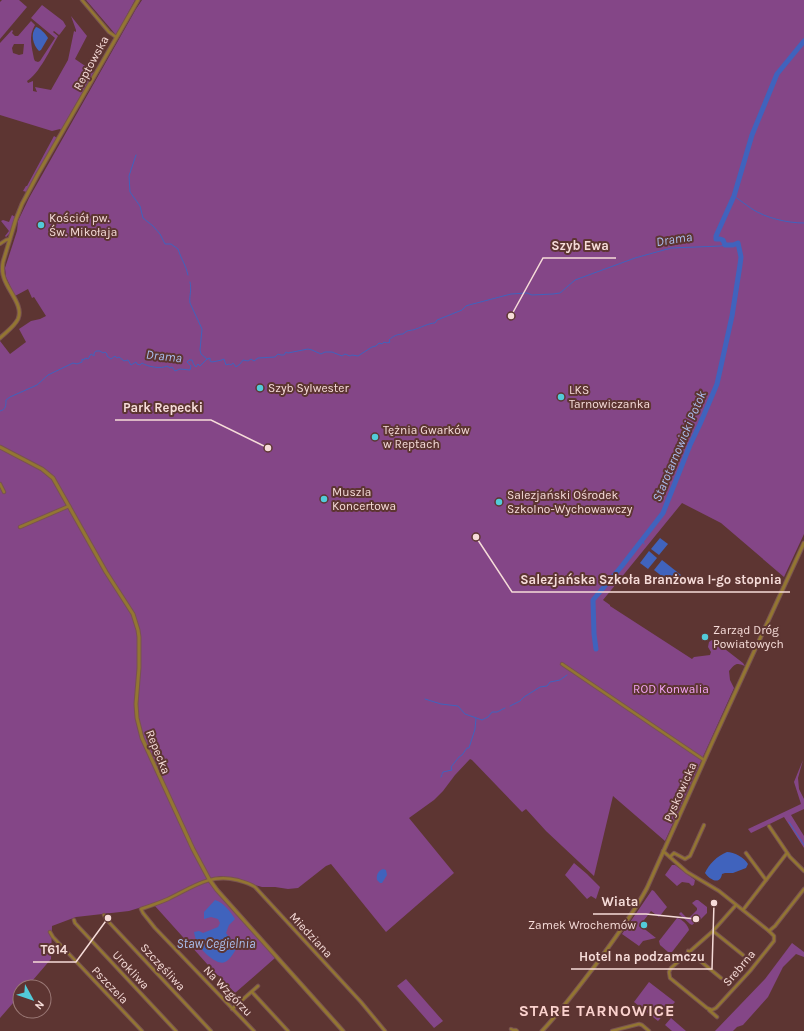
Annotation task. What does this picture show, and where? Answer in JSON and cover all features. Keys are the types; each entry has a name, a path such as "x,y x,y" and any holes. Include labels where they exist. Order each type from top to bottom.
{"street":[{"path":"82,0 109,32 116,37"},
{"name":"Reptowska","path":"0,338 16,323 20,313 5,281 3,262 20,208 138,0"},
{"path":"0,244 11,239"},
{"name":"Repecka","path":"0,447 30,462 55,480 106,572 136,622 140,654 136,709 139,729 182,826 209,880 343,1031"},
{"path":"0,484 4,492"},
{"path":"20,527 69,506"},
{"name":"Pyskowicka","path":"542,1031 561,1010 624,925 644,892 804,543"},
{"path":"562,664 704,760"},
{"path":"670,857 674,853 685,859 690,856 704,825"},
{"path":"769,826 790,857 804,871"},
{"path":"664,851 687,872 713,887 769,931 775,926 804,889"},
{"path":"746,853 766,880"},
{"path":"743,910 787,853"},
{"name":"Miedziana","path":"142,909 215,878 228,878 247,882 255,887 361,1002 385,1031"},
{"path":"716,1017 670,978 669,972 671,968 712,931 736,905"},
{"name":"Na Wzgórzu","path":"142,909 143,913 155,928 254,1031"},
{"name":"Szczęśliwa","path":"104,915 106,919 211,1031"},
{"name":"Urokliwa","path":"74,920 75,923 176,1031"},
{"name":"Srebrna","path":"712,931 743,955"},
{"name":"Srebrna","path":"707,1008 712,1010 716,1008 750,971 774,941 774,936 769,931"},
{"name":"Pszczela","path":"50,932 53,938 142,1031"},
{"name":"Srebrna","path":"688,952 721,978"},
{"path":"232,1009 258,986"},
{"path":"252,992 288,1031"},
{"path":"612,1031 638,1024 642,1025 649,1031"},
{"path":"511,1029 518,1031"}],"green space":[{"path":"2,0 19,0 27,7 0,39 0,2"},
{"path":"86,0 135,0 116,35"},
{"name":"ROD Konwalia","path":"142,0 804,0 804,534 784,577 721,523 682,503 603,600 692,659 694,657 710,655 711,652 708,647 709,642 712,640 745,666 736,664 729,671 730,680 734,688 665,841 613,796 594,876 546,831 526,809 522,812 470,759 434,800 409,818 454,873 386,932 331,864 326,866 298,888 288,889 262,887 222,876 206,879 275,958 235,993 155,906 157,906 155,903 129,911 76,917 52,926 51,959 34,979 12,979 12,1004 0,1018 0,341 10,354 26,342 19,329 31,321 46,316 34,297 32,298 28,289 15,296 6,277 5,268 17,231 18,221 29,198"},
{"path":"42,5 63,21 66,26 59,35 54,31 53,32 58,36 36,73 27,81 28,83 33,81 33,91 37,92 35,87 51,90 68,60 74,31 76,32 71,16 87,36 75,59 94,72 61,130 52,131 0,115 0,43 12,30 12,33 15,36 18,36 31,21 35,25 31,37 34,59 38,62 55,38 31,18","holes":["14,44 24,44 23,54 19,55 13,53 12,48"]},
{"path":"54,136 57,138 27,192 23,191 27,186"},
{"path":"12,215 15,217 11,232 6,237 5,236 9,231 1,221 3,220 9,222"},
{"path":"803,760 798,778 799,789 804,799 804,809 791,815 804,836 804,848 784,817 751,833 748,829 801,804 794,782"},
{"path":"574,863 600,887 596,899 591,896 587,899 565,875"},
{"path":"672,865 675,865 695,880 694,885 692,886 689,883 682,882 677,886 665,875"},
{"path":"652,890 667,907 659,917 651,911 641,924 640,923 639,926 641,928 642,927 656,938 643,941 639,946 622,934"},
{"path":"696,900 707,907 707,913 699,921 698,920 692,925 679,914 681,912 689,918 697,910 692,903"},
{"path":"677,918 684,922 689,930 672,952 668,952 660,945 659,941"},
{"path":"792,943 804,952 804,957 796,954 783,967 768,997 743,1025 737,1027 733,1031 715,1031 765,979"},
{"path":"406,979 443,1021 434,1028 397,986"},
{"path":"649,982 675,1002 658,1021 634,1002"},
{"path":"671,1018 686,1031 672,1031 665,1025"}],"water":[{"path":"36,27 43,31 48,38 39,51 35,46 33,39 33,33"},
{"path":"660,538 668,544 659,555 651,549"},
{"path":"649,551 657,558 648,569 640,563"},
{"path":"662,560 681,575 673,585 654,570"},
{"path":"727,852 736,854 744,859 748,864 746,868 733,873 722,874 721,878 717,881 712,879 705,873 711,863"},
{"path":"383,869 386,870 387,875 382,883 380,883 377,880 377,875"},
{"name":"Staw Cegielnia","path":"215,900 221,903 235,919 229,925 226,933 237,948 229,960 222,963 207,955 199,945 194,932 199,931 203,933 218,927 220,923 218,919 211,917 204,919 204,912"}],"waterway":[{"name":"Starotarnowicki Potok","path":"596,649 593,600 663,513 690,445 717,384 732,316 741,257 738,243 733,245 725,245 723,240 716,239 716,236 734,196 752,135 777,74 804,41"},
{"path":"136,155 129,176 130,192 140,206 143,218 160,234 165,244 171,244 178,249 188,275"},
{"path":"734,196 752,209 764,215 784,221 804,223"},
{"name":"Drama","path":"413,330 435,323 437,320 462,310 466,306 511,294 527,293 532,295 560,293 575,280 635,258 671,248 725,245"},
{"path":"190,282 190,303 202,329 200,350 201,354 207,359"},
{"name":"Drama","path":"0,411 5,408 6,400 10,397 37,385 48,375 73,363 77,364 82,362 82,359 88,359 91,354 94,356 96,351 103,353 105,352 111,359 115,356 124,361 128,360 131,365 136,362 140,365 142,363 154,367 167,366 170,368 172,367 175,371 180,369 190,370 191,366 187,362 189,360 192,360 196,367 198,364 200,366 210,358 210,361 212,362 224,359 226,365 231,365 233,363 236,367 243,360 248,361 251,359 254,361 258,358 275,357 278,354 284,355 286,352 288,353 308,349 321,354 325,352 332,352 342,356 345,354 350,356 358,356 379,343 382,344 384,342 390,342 389,340 394,336 412,330"},
{"name":"Starotarnowicki Potok","path":"643,538 644,544"},
{"path":"510,706 540,687 547,686 550,682 560,680 567,675"},
{"path":"425,699 441,704 458,706 465,714 482,720 488,717 492,712 497,712 505,708"},
{"path":"442,774 443,772 452,770 451,767 467,748 469,748 475,729 476,718"},
{"path":"789,822 804,845"}],"place":[{"name":"Kościół pw. Św. Mikołaja","path":"41,225"},
{"name":"Szyb Ewa","path":"511,316"},
{"name":"Szyb Sylwester","path":"260,388"},
{"name":"LKS Tarnowiczanka","path":"561,397"},
{"name":"Tężnia Gwarków w Reptach","path":"375,437"},
{"name":"Park Repecki","path":"268,448"},
{"name":"Muszla Koncertowa","path":"324,499"},
{"name":"Salezjański Ośrodek Szkolno-Wychowawczy","path":"499,502"},
{"name":"Salezjańska Szkoła Branżowa I-go stopnia","path":"476,537"},
{"name":"Zarząd Dróg Powiatowych","path":"705,637"},
{"name":"Hotel na podzamczu","path":"714,903"},
{"name":"T614","path":"108,918"},
{"name":"Wiata","path":"696,919"},
{"name":"Zamek Wrochemów","path":"644,925"}],"district":[{"name":"STARE TARNOWICE","path":"597,1010"}]}
